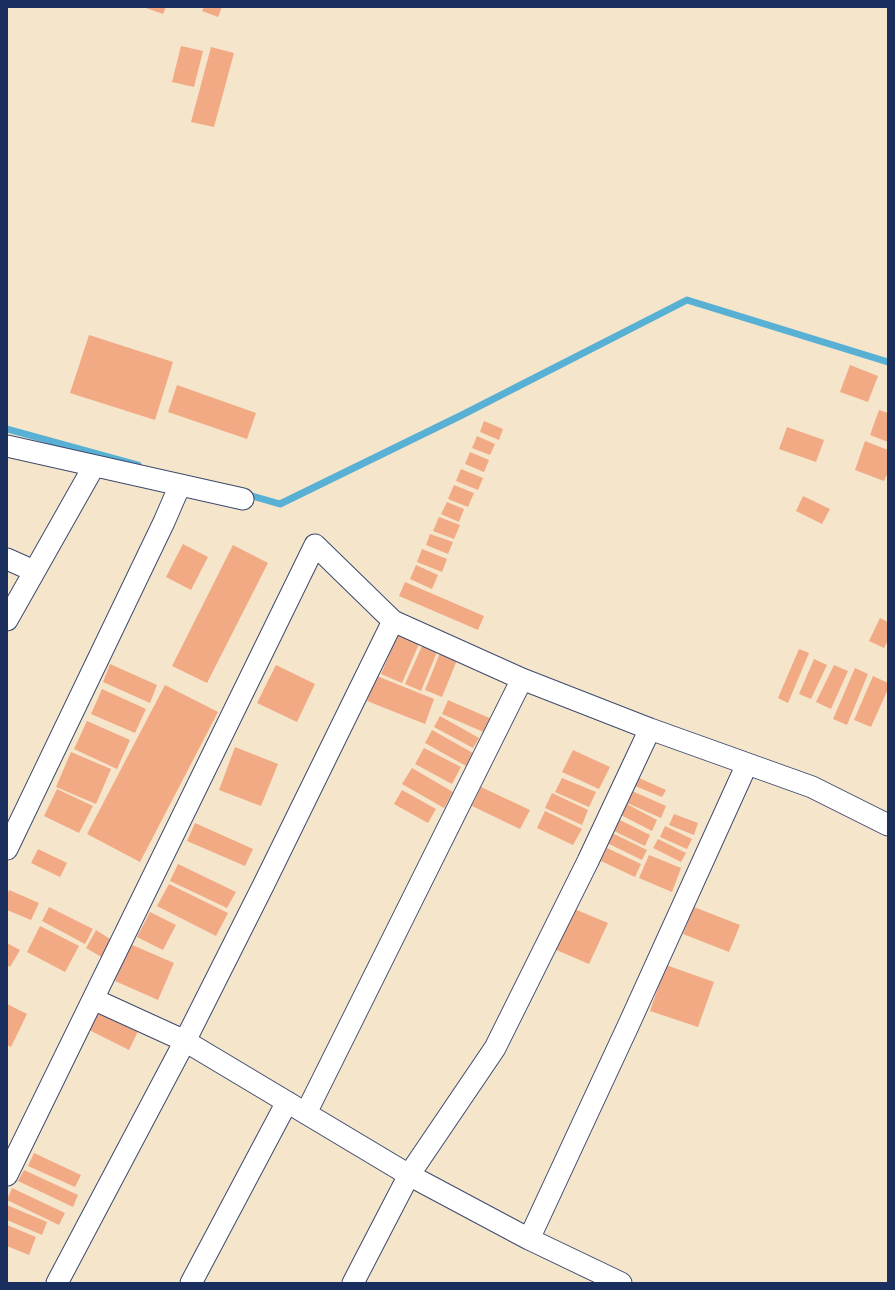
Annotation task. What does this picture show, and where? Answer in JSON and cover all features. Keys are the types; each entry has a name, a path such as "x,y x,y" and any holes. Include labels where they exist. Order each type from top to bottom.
{"street":[{"path":"7,446 243,499"},
{"path":"7,620 94,466"},
{"path":"7,850 164,522 180,485"},
{"path":"7,1175 315,546 393,621 522,679 650,729 812,787 888,825"},
{"path":"7,559 34,571"},
{"path":"57,1283 185,1041 393,621"},
{"path":"306,1113 522,679"},
{"path":"353,1283 409,1175 495,1048 588,861 650,729"},
{"path":"529,1239 633,1016 747,764"},
{"path":"93,999 185,1041 409,1175 529,1239 621,1283"},
{"path":"191,1283 287,1102"}],"building":[{"path":"143,7 166,7 163,14"},
{"path":"204,7 222,7 218,17 202,11"},
{"path":"181,46 203,51 194,87 172,82"},
{"path":"211,47 234,53 214,127 191,122"},
{"path":"89,335 173,362 155,420 70,393"},
{"path":"850,365 878,376 868,402 840,392"},
{"path":"177,385 256,413 247,439 168,412"},
{"path":"879,410 888,413 888,442 870,435"},
{"path":"484,421 503,429 499,440 480,432"},
{"path":"787,427 824,440 816,462 779,449"},
{"path":"477,436 495,444 490,455 472,448"},
{"path":"865,441 888,450 888,472 884,481 855,470"},
{"path":"470,452 489,460 484,472 465,464"},
{"path":"461,469 483,478 478,490 456,481"},
{"path":"454,485 474,493 468,507 448,499"},
{"path":"803,496 830,509 822,524 796,511"},
{"path":"447,502 464,509 459,522 441,514"},
{"path":"439,517 460,525 454,539 433,531"},
{"path":"430,534 453,542 448,554 426,545"},
{"path":"183,544 208,557 191,590 166,577"},
{"path":"233,545 268,563 207,683 172,666"},
{"path":"422,549 447,559 442,572 417,562"},
{"path":"416,565 438,575 432,589 410,579"},
{"path":"405,582 484,616 478,630 399,596"},
{"path":"880,618 888,622 888,640 884,648 869,641"},
{"path":"398,634 419,644 402,683 381,674"},
{"path":"422,646 437,652 421,691 405,684"},
{"path":"799,649 809,653 788,703 778,698"},
{"path":"440,653 457,660 442,697 425,690"},
{"path":"814,659 827,665 811,699 799,694"},
{"path":"110,664 157,685 150,703 103,682"},
{"path":"276,665 315,684 297,722 257,703"},
{"path":"834,665 848,671 831,709 816,702"},
{"path":"855,668 868,674 847,725 833,719"},
{"path":"377,676 434,699 425,724 367,701"},
{"path":"873,676 888,683 888,689 871,727 854,720"},
{"path":"165,685 218,712 140,862 87,834"},
{"path":"102,689 146,709 135,733 91,714"},
{"path":"448,700 494,720 488,734 442,714"},
{"path":"440,716 479,738 473,748 434,727"},
{"path":"87,721 130,740 117,769 74,749"},
{"path":"432,730 473,753 466,766 425,743"},
{"path":"235,747 278,764 261,806 219,790"},
{"path":"424,748 461,767 452,784 415,764"},
{"path":"573,750 610,767 599,789 562,772"},
{"path":"71,752 111,769 96,804 56,787"},
{"path":"412,768 453,792 444,808 402,784"},
{"path":"562,778 596,792 589,807 555,792"},
{"path":"639,778 666,790 662,797 635,786"},
{"path":"481,787 530,810 520,829 472,806"},
{"path":"57,789 93,806 79,833 44,816"},
{"path":"402,790 436,809 428,823 394,804"},
{"path":"630,790 666,806 661,818 625,802"},
{"path":"552,793 588,810 582,825 545,808"},
{"path":"625,803 657,820 652,831 619,814"},
{"path":"545,811 582,829 573,845 537,828"},
{"path":"674,814 698,823 694,835 669,825"},
{"path":"620,820 650,835 645,846 614,831"},
{"path":"195,823 253,849 245,866 187,841"},
{"path":"665,826 692,839 687,849 660,837"},
{"path":"612,833 647,850 642,860 607,843"},
{"path":"658,839 686,853 681,862 653,848"},
{"path":"607,848 641,864 635,877 601,861"},
{"path":"38,849 67,863 60,877 31,863"},
{"path":"649,855 681,868 672,892 639,878"},
{"path":"178,864 236,892 227,908 170,881"},
{"path":"169,884 228,913 216,936 157,906"},
{"path":"9,890 39,903 31,920 7,910 7,895"},
{"path":"49,907 93,929 85,944 42,921"},
{"path":"694,907 740,925 729,952 683,934"},
{"path":"572,908 608,923 589,964 554,949"},
{"path":"150,912 176,925 163,950 137,937"},
{"path":"40,926 79,946 65,972 27,952"},
{"path":"96,930 113,941 103,958 86,948"},
{"path":"7,943 20,950 10,967 7,965"},
{"path":"130,944 174,963 158,1000 115,981"},
{"path":"666,965 714,982 698,1027 650,1011"},
{"path":"7,1004 27,1014 11,1047 7,1045"},
{"path":"99,1008 140,1027 129,1050 89,1030"},
{"path":"34,1153 81,1175 75,1187 28,1166"},
{"path":"24,1170 78,1195 73,1207 18,1181"},
{"path":"12,1188 65,1213 59,1225 7,1200"},
{"path":"7,1205 47,1222 42,1235 7,1220"},
{"path":"7,1225 36,1237 29,1255 7,1246"}],"waterway":[{"path":"245,494 280,504 462,415 687,300 888,362"},
{"path":"7,429 138,465"}]}
